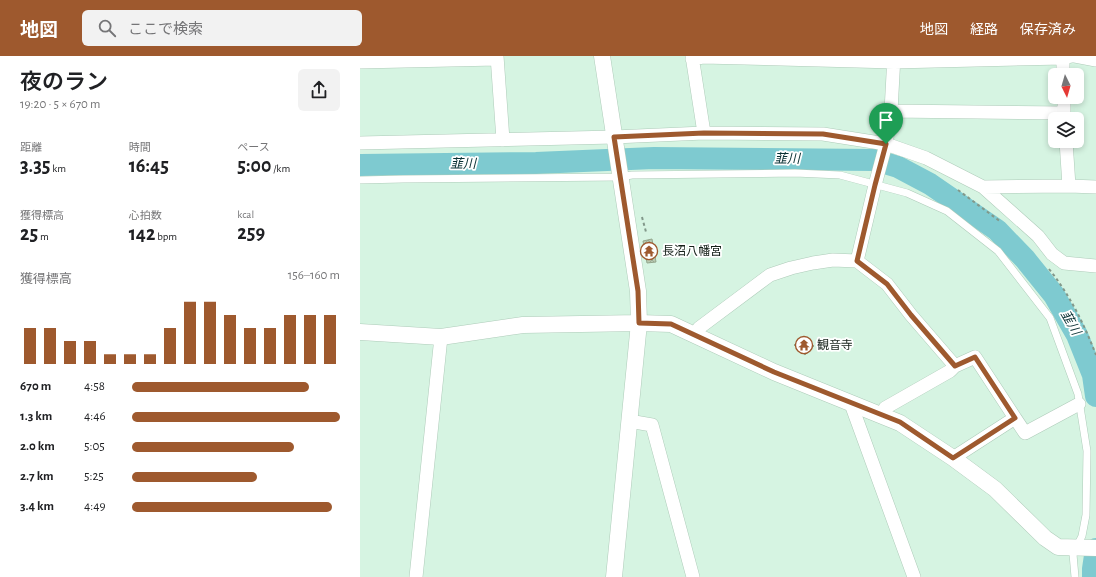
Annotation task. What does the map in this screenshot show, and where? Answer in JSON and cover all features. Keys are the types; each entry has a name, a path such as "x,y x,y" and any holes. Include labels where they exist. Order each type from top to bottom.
{"street":[{"path":"602,56 638,291 639,323 614,577"},
{"path":"704,133 692,58 894,59 1070,56 1096,60"},
{"path":"1066,68 1070,56"},
{"path":"360,62 402,58 497,57 503,140"},
{"path":"857,261 886,147 894,59"},
{"path":"890,111 1048,116"},
{"path":"360,143 503,140 615,141 704,133 823,134 886,147 926,158 983,187 1038,236 1052,254 1064,263 1096,266"},
{"path":"1066,148 1069,186"},
{"path":"983,187 1096,187"},
{"path":"695,336 699,328 770,275 813,263 833,260 857,261 887,284 911,315 955,366"},
{"path":"360,332 441,337 523,325 639,323 671,324 774,372 850,404 900,422 995,489 1045,538 1058,547 1096,548"},
{"path":"416,577 441,337"},
{"path":"883,416 885,408 950,371 955,366 975,357 1025,433 1079,404"},
{"path":"850,404 914,577"},
{"path":"953,458 1015,418"},
{"path":"629,421 652,425 693,577"}],"lane":[{"path":"360,180 796,173 840,175 876,182 907,193 947,211 998,251 1050,318 1078,394 1087,451 1086,516 1082,536 1078,548 1074,554 1075,577"}],"building":[{"name":"長沼八幡宮","path":"652,239 656,262 647,263 643,241"},
{"name":"観音寺","path":"804,336 814,346 805,355 794,345"}],"waterway":[{"name":"韮川","path":"360,165 536,163 654,158 875,160 898,167 930,184 997,230 1025,259 1054,295 1077,335 1093,375 1096,396"},
{"name":"韮川","path":"1093,577 1096,549"}],"place":[{"name":"長沼八幡宮","path":"649,251"},
{"name":"観音寺","path":"804,345"}],"route":[{"path":"704,133 823,134 886,144 857,261 887,284 911,315 955,366 975,357 1015,418 953,458 900,422 850,404 774,372 671,324 639,323 638,291 614,137 704,133"}]}
